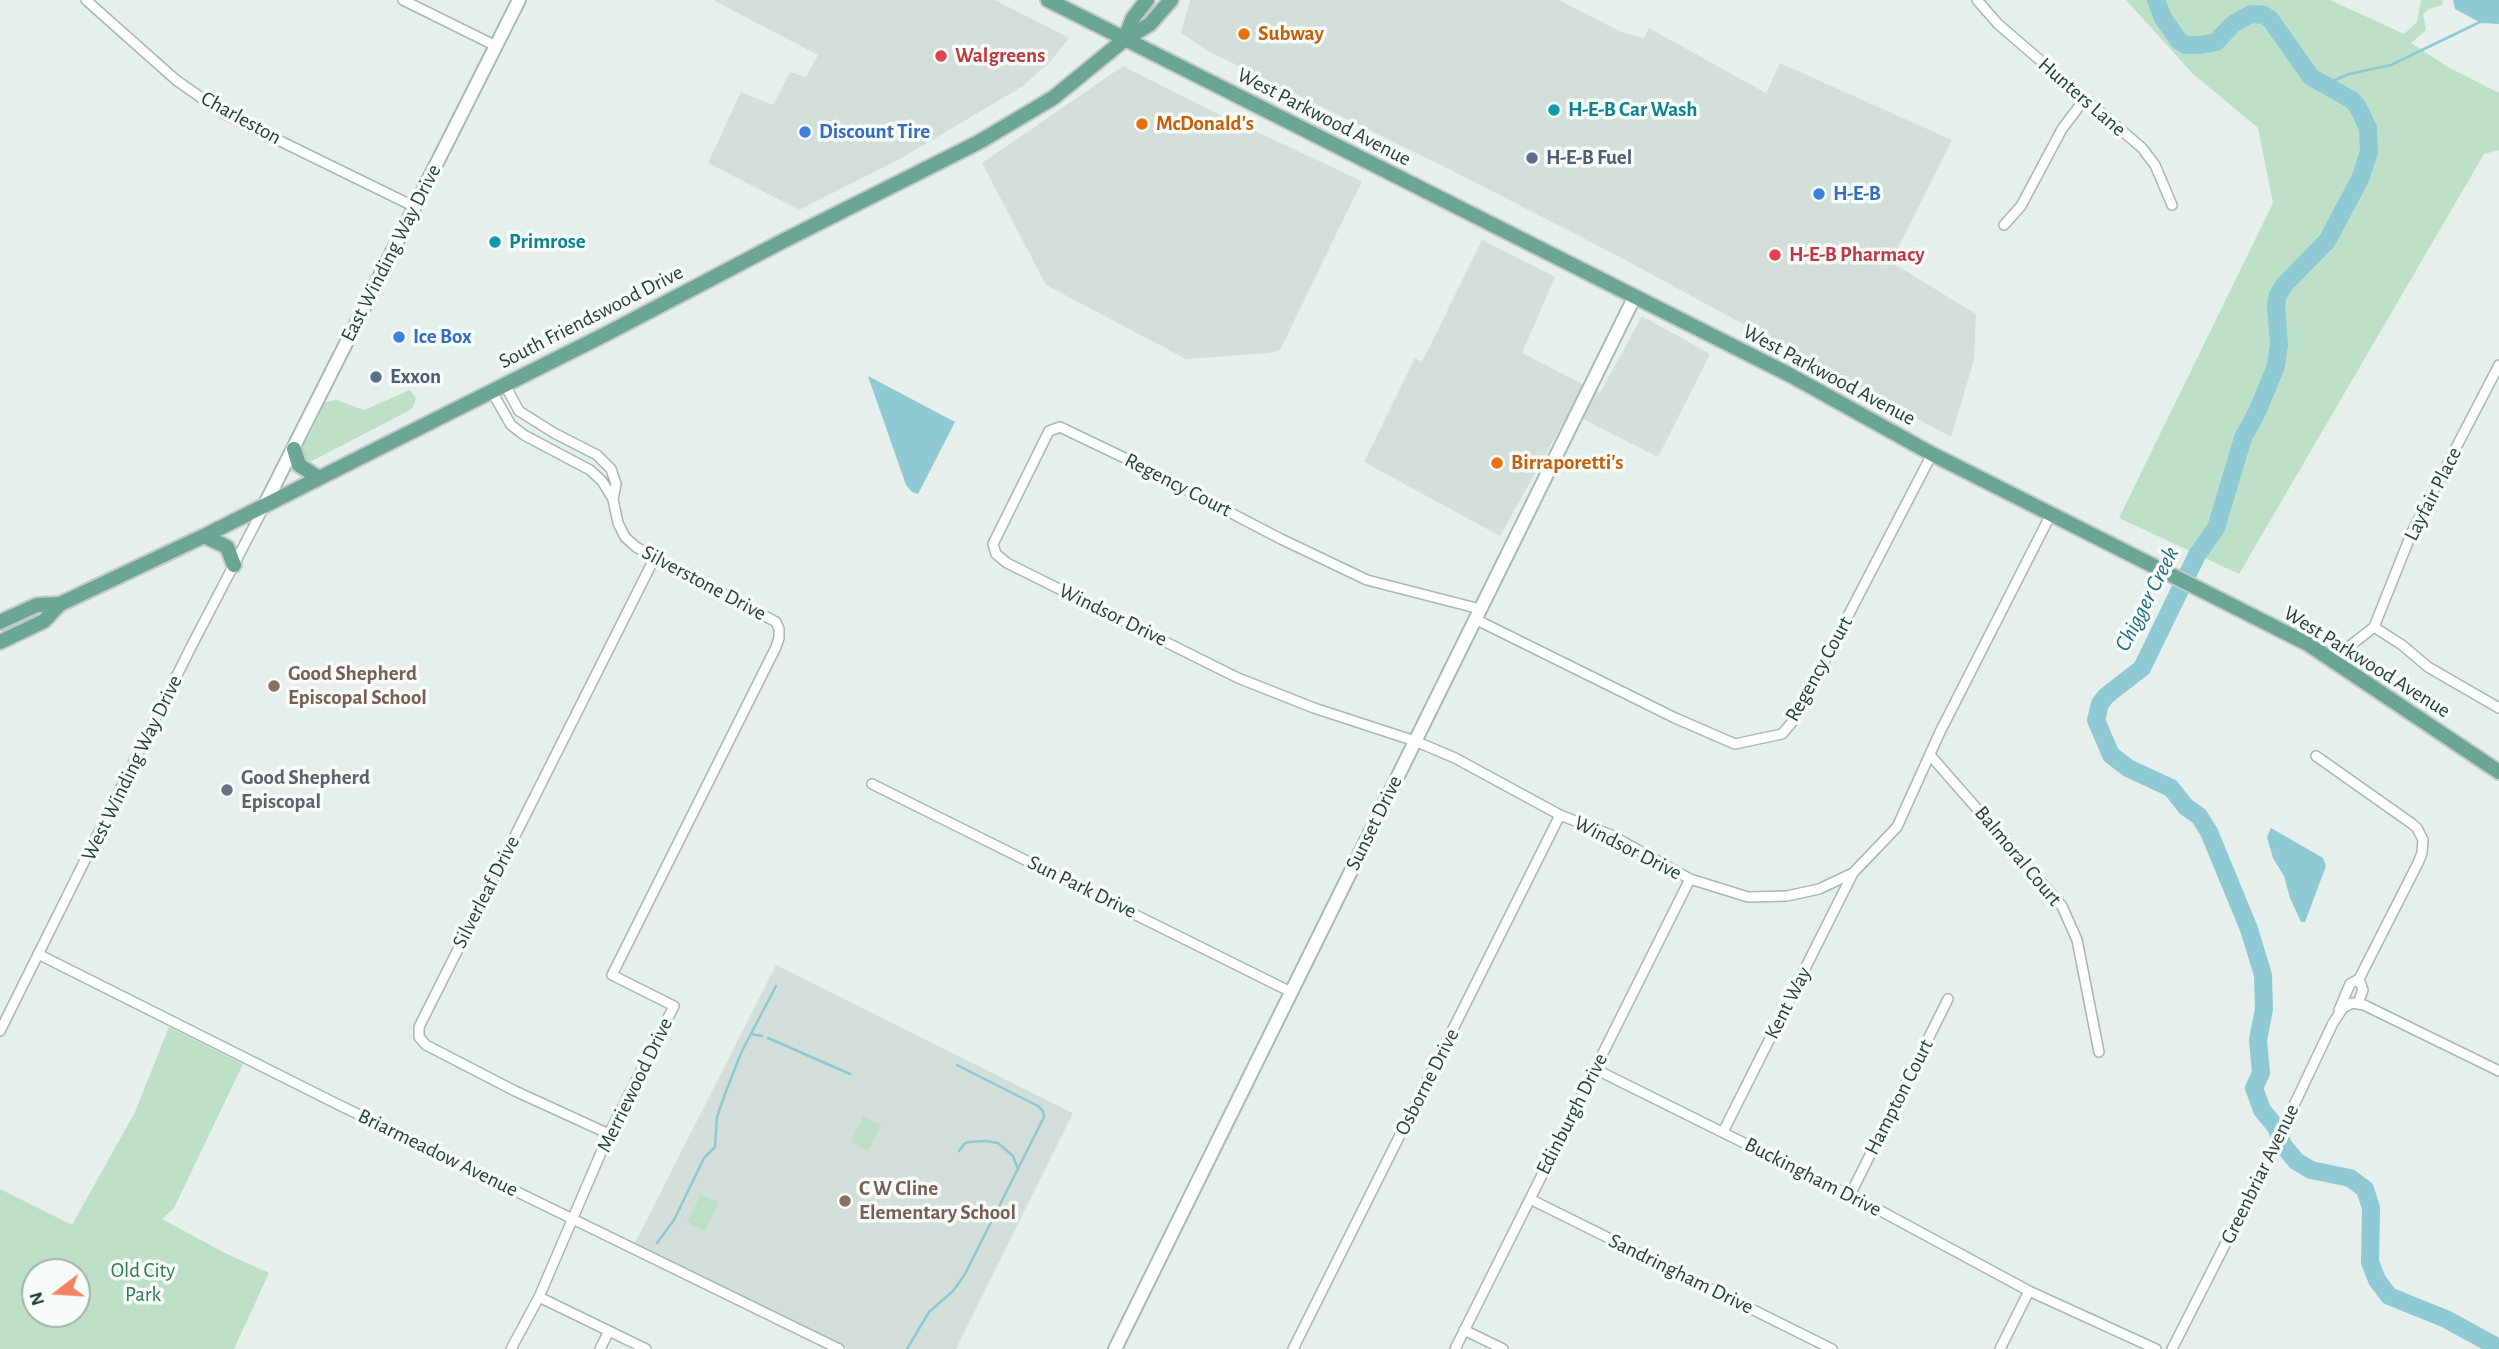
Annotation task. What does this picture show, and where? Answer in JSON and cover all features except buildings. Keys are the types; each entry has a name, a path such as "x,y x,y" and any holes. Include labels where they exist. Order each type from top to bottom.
{"main road":[{"name":"West Parkwood Avenue","path":"1048,0 1790,376 1932,454 2308,643 2499,772"},
{"name":"South Friendswood Drive","path":"1124,40 1133,18 1147,0"},
{"name":"South Friendswood Drive","path":"0,642 44,621 60,604 204,537 979,142 1053,98 1124,40 1150,24 1171,0"},
{"path":"294,449 299,465 319,478"},
{"path":"204,537 227,547 234,565"},
{"name":"South Friendswood Drive","path":"0,622 37,605 60,604"}],"street":[{"name":"Charleston","path":"86,0 176,80 223,113 415,207"},
{"path":"403,0 496,46"},
{"name":"East Winding Way Drive","path":"264,506 519,0"},
{"name":"Hunters Lane","path":"1977,0 1998,24 2142,148 2155,166 2172,205"},
{"path":"2004,225 2021,206 2062,128 2084,100"},
{"name":"Sunset Drive","path":"1115,1349 1634,298"},
{"name":"Layfair Place","path":"2332,660 2374,626 2412,532 2499,365"},
{"name":"Silverstone Drive","path":"499,388 519,411 597,455 611,469 616,484 613,499"},
{"name":"Silverstone Drive","path":"499,388 511,425 590,470 602,481 613,499 618,523 625,537 636,547 776,622 779,629"},
{"name":"Regency Court","path":"1037,578 1007,563 996,554 993,544 1049,431 1060,427 1367,580 1478,614 1675,718 1735,744 1782,734 1794,720 1932,454"},
{"path":"547,447 554,433"},
{"name":"West Winding Way Drive","path":"0,1031 264,506"},
{"name":"Windsor Drive","path":"1037,578 1238,678 1314,708 1415,741 1455,758 1560,815 1611,835 1690,879 1748,897 1787,896 1819,889 1853,873 1897,827 1930,755 2051,514"},
{"name":"Silverleaf Drive","path":"609,1134 515,1091 426,1045 419,1037 419,1027 655,557"},
{"path":"2374,626 2428,667 2499,708"},
{"name":"Merriewood Drive","path":"511,1349 539,1297 609,1134 674,1006 612,975 776,647 779,629"},
{"name":"Balmoral Court","path":"1930,755 2062,906 2077,940 2099,1052"},
{"path":"2316,756 2412,823 2423,840 2418,863 2359,979 2350,984 2336,1016"},
{"name":"Sun Park Drive","path":"872,784 1292,992"},
{"name":"Osborne Drive","path":"1293,1349 1560,815"},
{"name":"Kent Way","path":"1723,1132 1853,873"},
{"name":"Edinburgh Drive","path":"1455,1349 1690,879"},
{"name":"Briarmeadow Avenue","path":"38,954 839,1349"},
{"path":"2359,979 2363,989 2355,1003 2499,1071"},
{"name":"Hampton Court","path":"1850,1195 1948,999"},
{"name":"Greenbriar Avenue","path":"2172,1349 2267,1162 2336,1016 2355,1003"},
{"name":"Buckingham Drive","path":"1595,1069 1850,1195 2029,1291 2156,1349"},
{"name":"Sandringham Drive","path":"1530,1199 1832,1349"},
{"path":"2000,1349 2029,1291"},
{"path":"539,1297 646,1349"},
{"path":"1464,1330 1503,1349"},
{"path":"600,1349 610,1331"}],"shaded area":[{"path":"713,0 995,0 1069,38 1051,61 1023,86 900,159 799,210 708,163 741,92 773,105 790,72 806,77 818,55"},
{"path":"1190,0 1559,0 1621,32 1644,38 1649,28 1766,93 1780,63 1952,140 1891,262 1976,314 1974,360 1951,437 1618,256 1449,169 1208,51 1181,33"},
{"path":"1123,66 1362,181 1280,350 1186,359 1046,285 982,163"},
{"path":"1482,240 1555,277 1522,353 1600,393 1642,316 1710,354 1658,457 1569,412 1500,536 1364,462 1415,358 1422,362"},
{"path":"776,965 1073,1113 956,1349 848,1349 635,1243"}],"green space":[{"path":"2126,0 2330,0 2404,34 2417,22 2421,0 2443,0 2442,5 2423,14 2426,30 2411,43 2448,67 2499,93 2499,150 2484,154 2239,574 2119,518 2273,203 2258,128 2193,74"},
{"path":"410,390 416,398 412,409 312,461 304,460 301,450 325,402 336,400 364,410"},
{"name":"Old City Park","path":"169,1027 243,1064 174,1208 162,1219 269,1273 234,1349 0,1349 0,1189 72,1225 135,1112"},
{"path":"863,1117 881,1125 868,1151 851,1142"},
{"path":"701,1194 719,1203 705,1231 687,1222"}],"water":[{"path":"2453,0 2499,0 2499,24 2481,23 2455,9"},
{"path":"868,376 955,422 918,494 906,485"},
{"path":"2271,828 2323,858 2326,866 2305,922 2301,922 2284,876 2273,858 2267,837"}],"waterway":[{"name":"Chigger Creek","path":"2156,0 2163,18 2179,41 2186,45 2216,42 2233,24 2251,14 2264,15 2270,19 2311,77 2352,100 2358,107 2368,128 2369,152 2360,179 2327,241 2284,285 2278,295 2276,305 2279,344 2276,366 2243,438 2216,528 2197,555 2142,668 2106,696 2100,704 2096,720 2111,755 2128,768 2171,788 2186,807 2199,816 2209,832 2249,929 2263,975 2264,1009 2258,1040 2261,1073 2254,1088 2262,1110 2276,1127 2283,1145 2296,1161 2311,1170 2350,1178 2365,1189 2371,1208 2370,1262 2377,1280 2389,1296 2446,1319 2499,1348"},
{"path":"2324,85 2349,74 2391,65 2480,22"},
{"path":"657,1243 674,1220 704,1158 715,1147 717,1117 725,1094 741,1053 776,986"},
{"path":"751,1034 762,1036"},
{"path":"768,1038 850,1074"},
{"path":"907,1349 929,1312 953,1291 965,1274 1044,1117 1038,1106 957,1065"},
{"path":"959,1151 965,1143 998,1143 1013,1156 1018,1169"}],"place":[{"name":"Subway","path":"1244,34"},
{"name":"Walgreens","path":"941,56"},
{"name":"H-E-B Car Wash","path":"1554,110"},
{"name":"McDonald's","path":"1142,124"},
{"name":"Discount Tire","path":"805,132"},
{"name":"H-E-B Fuel","path":"1532,158"},
{"name":"H-E-B","path":"1819,194"},
{"name":"Primrose","path":"495,242"},
{"name":"H-E-B Pharmacy","path":"1775,255"},
{"name":"Ice Box","path":"399,337"},
{"name":"Exxon","path":"376,377"},
{"name":"Birraporetti's","path":"1497,463"},
{"name":"Good Shepherd Episcopal School","path":"274,686"},
{"name":"Good Shepherd Episcopal","path":"227,790"},
{"name":"C W Cline Elementary School","path":"845,1201"}]}
